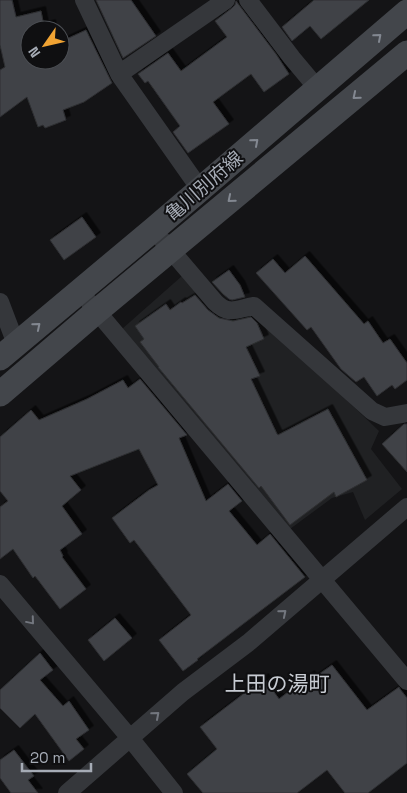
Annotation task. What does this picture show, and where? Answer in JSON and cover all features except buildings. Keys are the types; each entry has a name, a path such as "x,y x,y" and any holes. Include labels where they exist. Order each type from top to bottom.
{"main road":[{"name":"亀川別府線","path":"8,351 154,229 407,12"},
{"name":"亀川別府線","path":"0,394 407,53"}],"street":[{"path":"84,0 119,74 200,189"},
{"path":"119,74 226,0"},
{"path":"248,0 318,89"},
{"path":"154,229 214,302 222,309 228,311 254,306 372,410 385,416 407,413"},
{"path":"80,291 407,681"},
{"path":"0,302 8,351"},
{"path":"67,793 183,692 248,642 407,507"},
{"path":"0,584 174,793"}],"shaded area":[{"path":"182,276 201,292 257,314 379,431 371,449 402,489 365,520 353,492 332,498 290,529 122,329"}],"district":[{"name":"上田の湯町","path":"277,683"}]}
